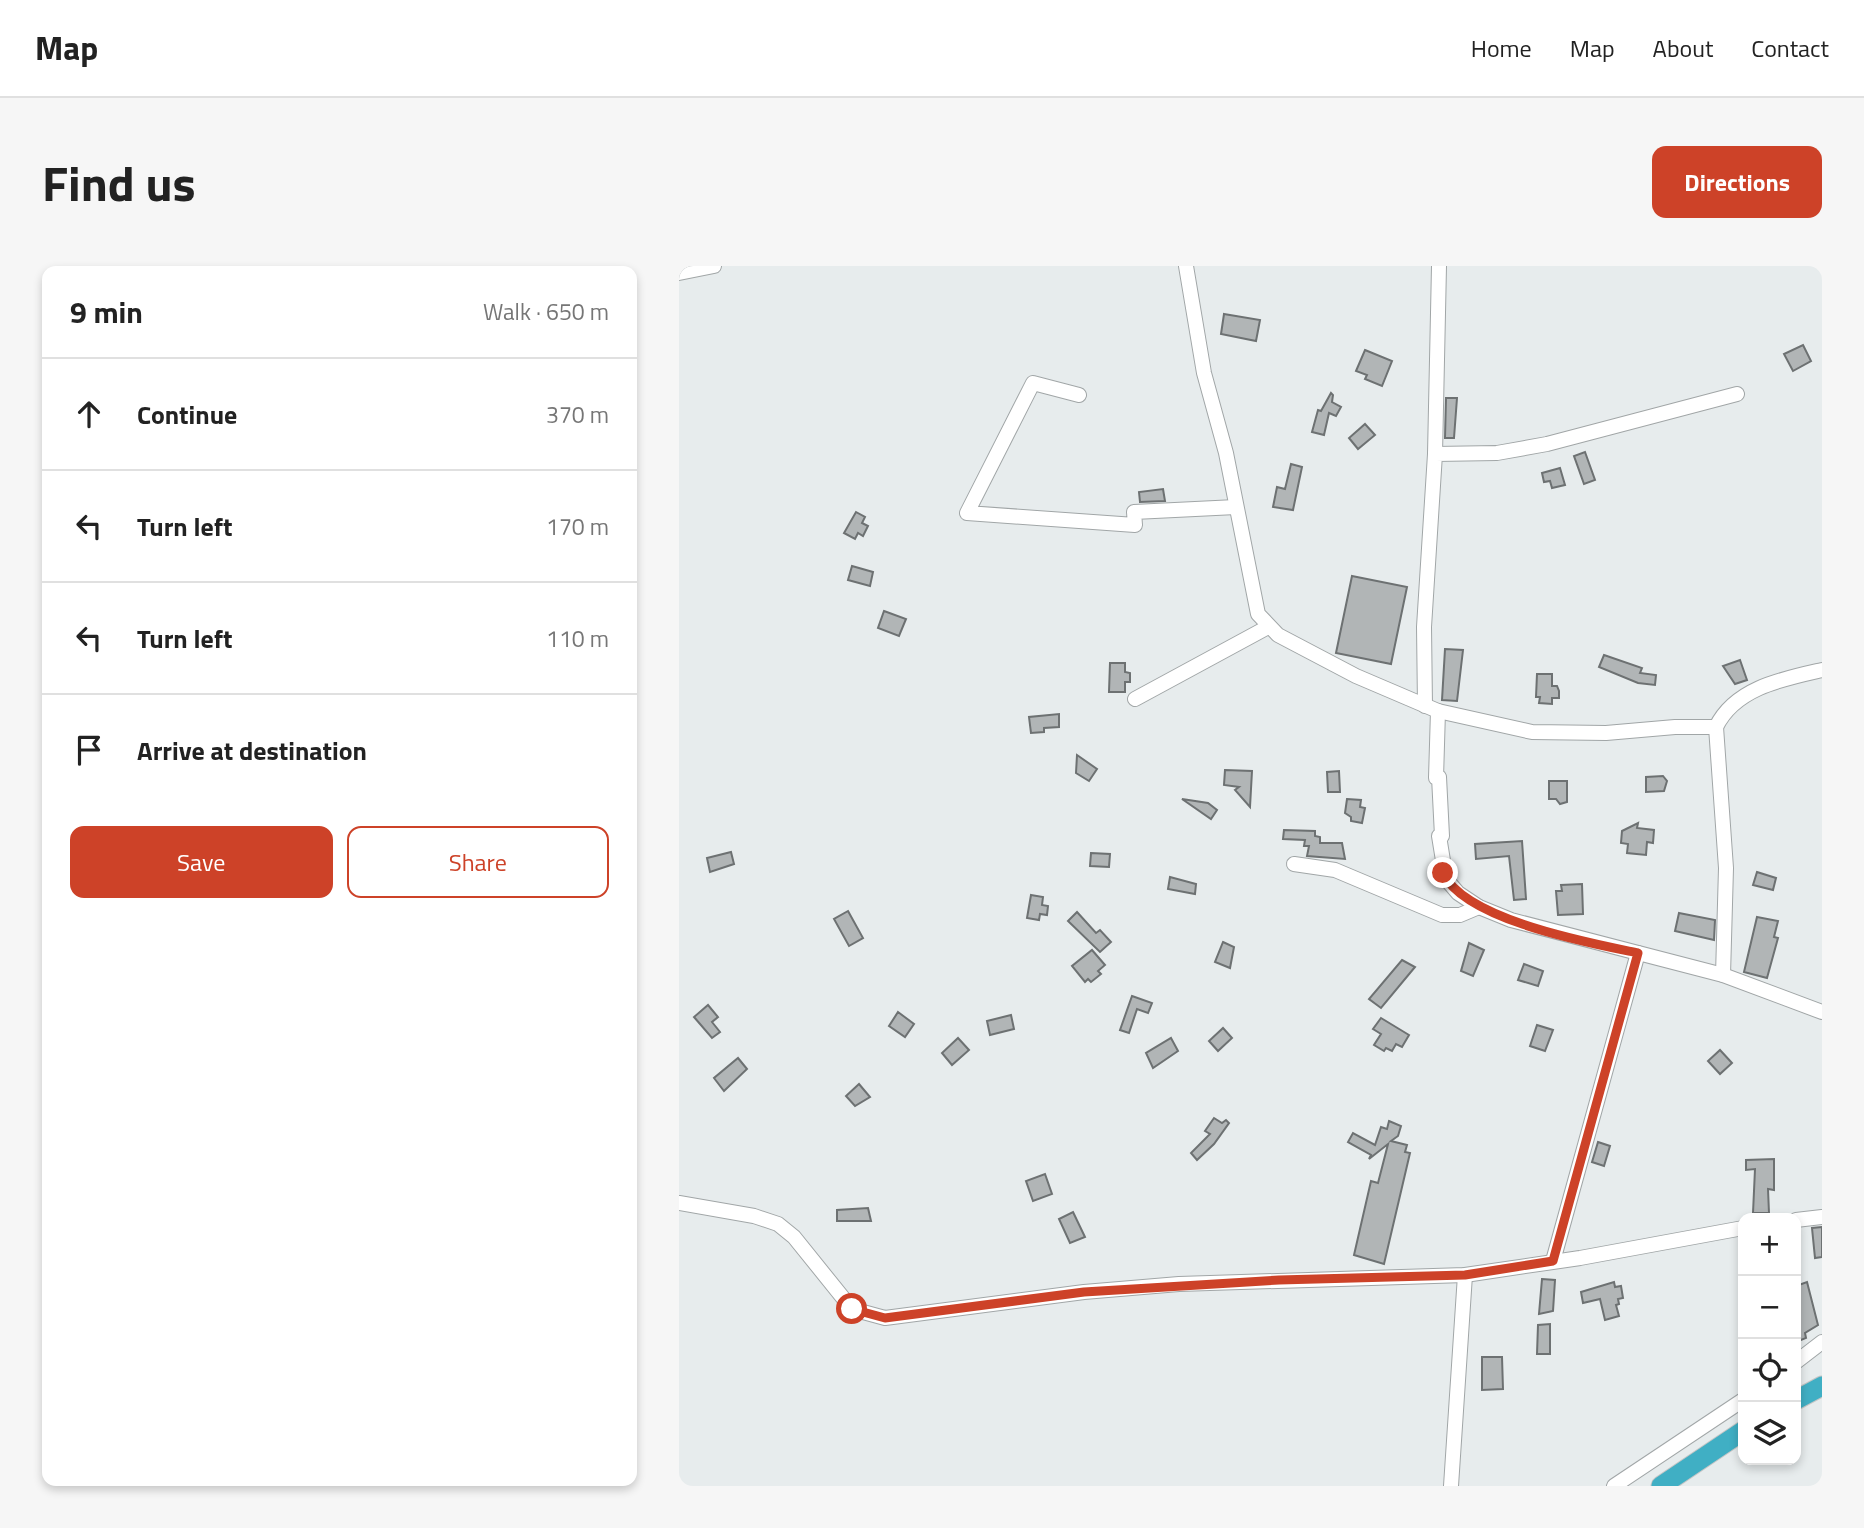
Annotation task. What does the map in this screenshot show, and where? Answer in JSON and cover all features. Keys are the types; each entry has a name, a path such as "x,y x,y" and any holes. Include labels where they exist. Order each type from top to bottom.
{"highway":[{"path":"1801,1397 1822,1386"},
{"path":"1661,1486 1738,1435"}],"street":[{"path":"679,273 714,266"},
{"path":"1186,266 1204,373 1226,453 1255,608 1268,627 1338,667 1431,709 1532,732 1606,733 1675,727 1716,727"},
{"path":"1439,266 1435,454 1425,600 1436,778 1439,778 1442,836 1439,836 1443,873 1458,893 1479,907 1511,920 1723,975 1822,1012"},
{"path":"1079,395 1033,383 967,513 1135,526 1134,512 1236,508"},
{"path":"1435,454 1497,453 1547,444 1737,394"},
{"path":"1135,699 1268,627"},
{"path":"1723,975 1726,868 1716,727 1725,709 1763,686 1822,670"},
{"path":"1294,864 1335,870 1442,915 1459,915 1479,907"},
{"path":"1553,1261 1638,953"},
{"path":"679,1203 754,1216 778,1224 794,1237 852,1309 885,1318 1084,1292 1179,1284 1465,1275 1738,1229"},
{"path":"1801,1219 1822,1217"},
{"path":"1451,1486 1465,1275"},
{"path":"1801,1358 1822,1342"},
{"path":"1615,1486 1739,1402"},
{"path":"1724,1413 1738,1428"}],"building":[{"path":"1224,314 1260,320 1256,341 1221,334"},
{"path":"1803,345 1811,361 1793,371 1784,354"},
{"path":"1365,350 1392,361 1382,386 1365,379 1367,375 1356,371"},
{"path":"1331,393 1332,402 1341,407 1336,416 1329,413 1324,435 1312,432 1318,410 1321,411"},
{"path":"1446,398 1457,398 1454,438 1445,438"},
{"path":"1365,424 1375,435 1358,449 1349,438"},
{"path":"1585,452 1595,480 1584,484 1574,456"},
{"path":"1291,464 1302,467 1293,510 1273,507 1277,487 1285,489"},
{"path":"1560,468 1565,485 1552,488 1550,481 1544,482 1542,473"},
{"path":"1163,489 1165,501 1140,502 1139,492"},
{"path":"856,512 865,517 862,523 868,526 863,536 858,533 855,539 844,533"},
{"path":"852,566 873,572 870,586 848,580"},
{"path":"1352,576 1407,587 1391,664 1336,653"},
{"path":"884,611 906,619 899,636 878,628"},
{"path":"1445,649 1463,650 1457,701 1442,700"},
{"path":"1604,655 1642,668 1640,673 1656,675 1655,685 1638,683 1599,667"},
{"path":"1740,660 1747,680 1735,684 1723,666"},
{"path":"1110,663 1125,663 1125,672 1130,673 1130,682 1125,682 1125,692 1109,692"},
{"path":"1537,674 1552,674 1552,686 1557,686 1559,698 1552,698 1552,704 1539,703 1540,697 1536,697"},
{"path":"1059,714 1059,727 1044,728 1044,732 1031,733 1029,717"},
{"path":"1077,755 1097,769 1089,781 1076,773"},
{"path":"1225,770 1252,771 1250,807 1235,790 1239,787 1224,785"},
{"path":"1339,771 1340,792 1328,792 1327,772"},
{"path":"1663,776 1667,781 1664,791 1646,792 1646,777"},
{"path":"1549,781 1567,781 1567,802 1560,804 1556,799 1549,799"},
{"path":"1182,799 1208,803 1217,810 1211,819"},
{"path":"1347,799 1361,800 1360,807 1365,808 1362,823 1351,821 1351,817 1345,813"},
{"path":"1638,823 1637,828 1654,830 1653,843 1647,842 1646,855 1627,853 1628,844 1621,843 1622,831"},
{"path":"1284,830 1315,831 1315,836 1320,837 1320,843 1342,843 1345,859 1307,856 1309,846 1304,846 1305,840 1283,839"},
{"path":"1522,841 1526,899 1514,900 1509,856 1476,859 1475,844"},
{"path":"731,852 734,864 710,872 707,858"},
{"path":"1091,853 1110,854 1109,867 1090,866"},
{"path":"1757,872 1776,878 1773,890 1753,885"},
{"path":"1170,877 1196,884 1195,894 1168,889"},
{"path":"1582,884 1583,914 1558,915 1556,891 1562,891 1561,885"},
{"path":"1031,895 1043,897 1042,905 1048,906 1047,915 1040,914 1039,920 1027,918"},
{"path":"848,911 863,938 849,946 834,919"},
{"path":"1077,912 1096,933 1100,930 1111,942 1100,952 1068,921"},
{"path":"1679,913 1715,920 1714,940 1675,931"},
{"path":"1757,917 1778,921 1774,937 1778,938 1767,978 1744,972"},
{"path":"1223,942 1234,947 1230,968 1215,962"},
{"path":"1469,943 1484,950 1473,976 1461,971"},
{"path":"1092,950 1105,965 1098,971 1101,974 1091,982 1088,979 1085,982 1072,966"},
{"path":"1402,960 1415,967 1381,1008 1369,999"},
{"path":"1524,964 1543,971 1538,986 1518,980"},
{"path":"1132,996 1152,1003 1148,1013 1137,1009 1129,1033 1120,1030"},
{"path":"708,1005 718,1017 712,1022 720,1032 712,1038 694,1017"},
{"path":"898,1012 914,1024 905,1037 889,1026"},
{"path":"1011,1015 1014,1029 990,1035 987,1021"},
{"path":"1381,1018 1409,1035 1402,1047 1396,1044 1392,1051 1386,1048 1384,1051 1374,1045 1381,1034 1373,1029"},
{"path":"1537,1025 1553,1030 1545,1051 1530,1046"},
{"path":"1223,1028 1232,1038 1218,1051 1209,1041"},
{"path":"958,1038 969,1050 952,1065 942,1053"},
{"path":"1171,1038 1178,1051 1153,1068 1146,1053"},
{"path":"1720,1050 1732,1063 1720,1074 1708,1061"},
{"path":"738,1058 747,1069 724,1091 714,1078"},
{"path":"859,1084 870,1097 855,1106 846,1096"},
{"path":"1214,1118 1222,1123 1226,1120 1229,1123 1214,1144 1197,1160 1191,1153 1210,1134 1205,1131"},
{"path":"1389,1121 1401,1126 1398,1136 1391,1141 1407,1145 1405,1152 1410,1153 1384,1264 1354,1255 1371,1181 1378,1183 1388,1144 1369,1159 1371,1155 1348,1142 1353,1133 1375,1145 1381,1127 1387,1129"},
{"path":"1598,1142 1610,1146 1604,1166 1592,1162"},
{"path":"1774,1159 1774,1190 1768,1189 1769,1213 1753,1213 1755,1169 1746,1170 1746,1160"},
{"path":"1045,1174 1052,1194 1033,1201 1026,1181"},
{"path":"868,1208 871,1221 837,1221 837,1210"},
{"path":"1073,1212 1085,1237 1070,1243 1059,1219"},
{"path":"1822,1227 1822,1257 1815,1258 1812,1228"},
{"path":"1542,1279 1555,1280 1553,1311 1539,1314"},
{"path":"1614,1282 1615,1287 1621,1286 1623,1298 1618,1299 1619,1304 1616,1305 1619,1316 1605,1320 1600,1299 1583,1303 1581,1292"},
{"path":"1807,1282 1818,1325 1805,1333 1806,1338 1801,1340 1801,1339 1801,1284"},
{"path":"1550,1324 1550,1354 1537,1354 1538,1325"},
{"path":"1482,1357 1502,1357 1503,1389 1482,1390"}],"route":[{"path":"852,1309 862,1314 885,1318 965,1310 1084,1292 1179,1284 1428,1274 1465,1275 1553,1261 1638,953 1511,920 1479,907 1451,887 1443,873"}]}
